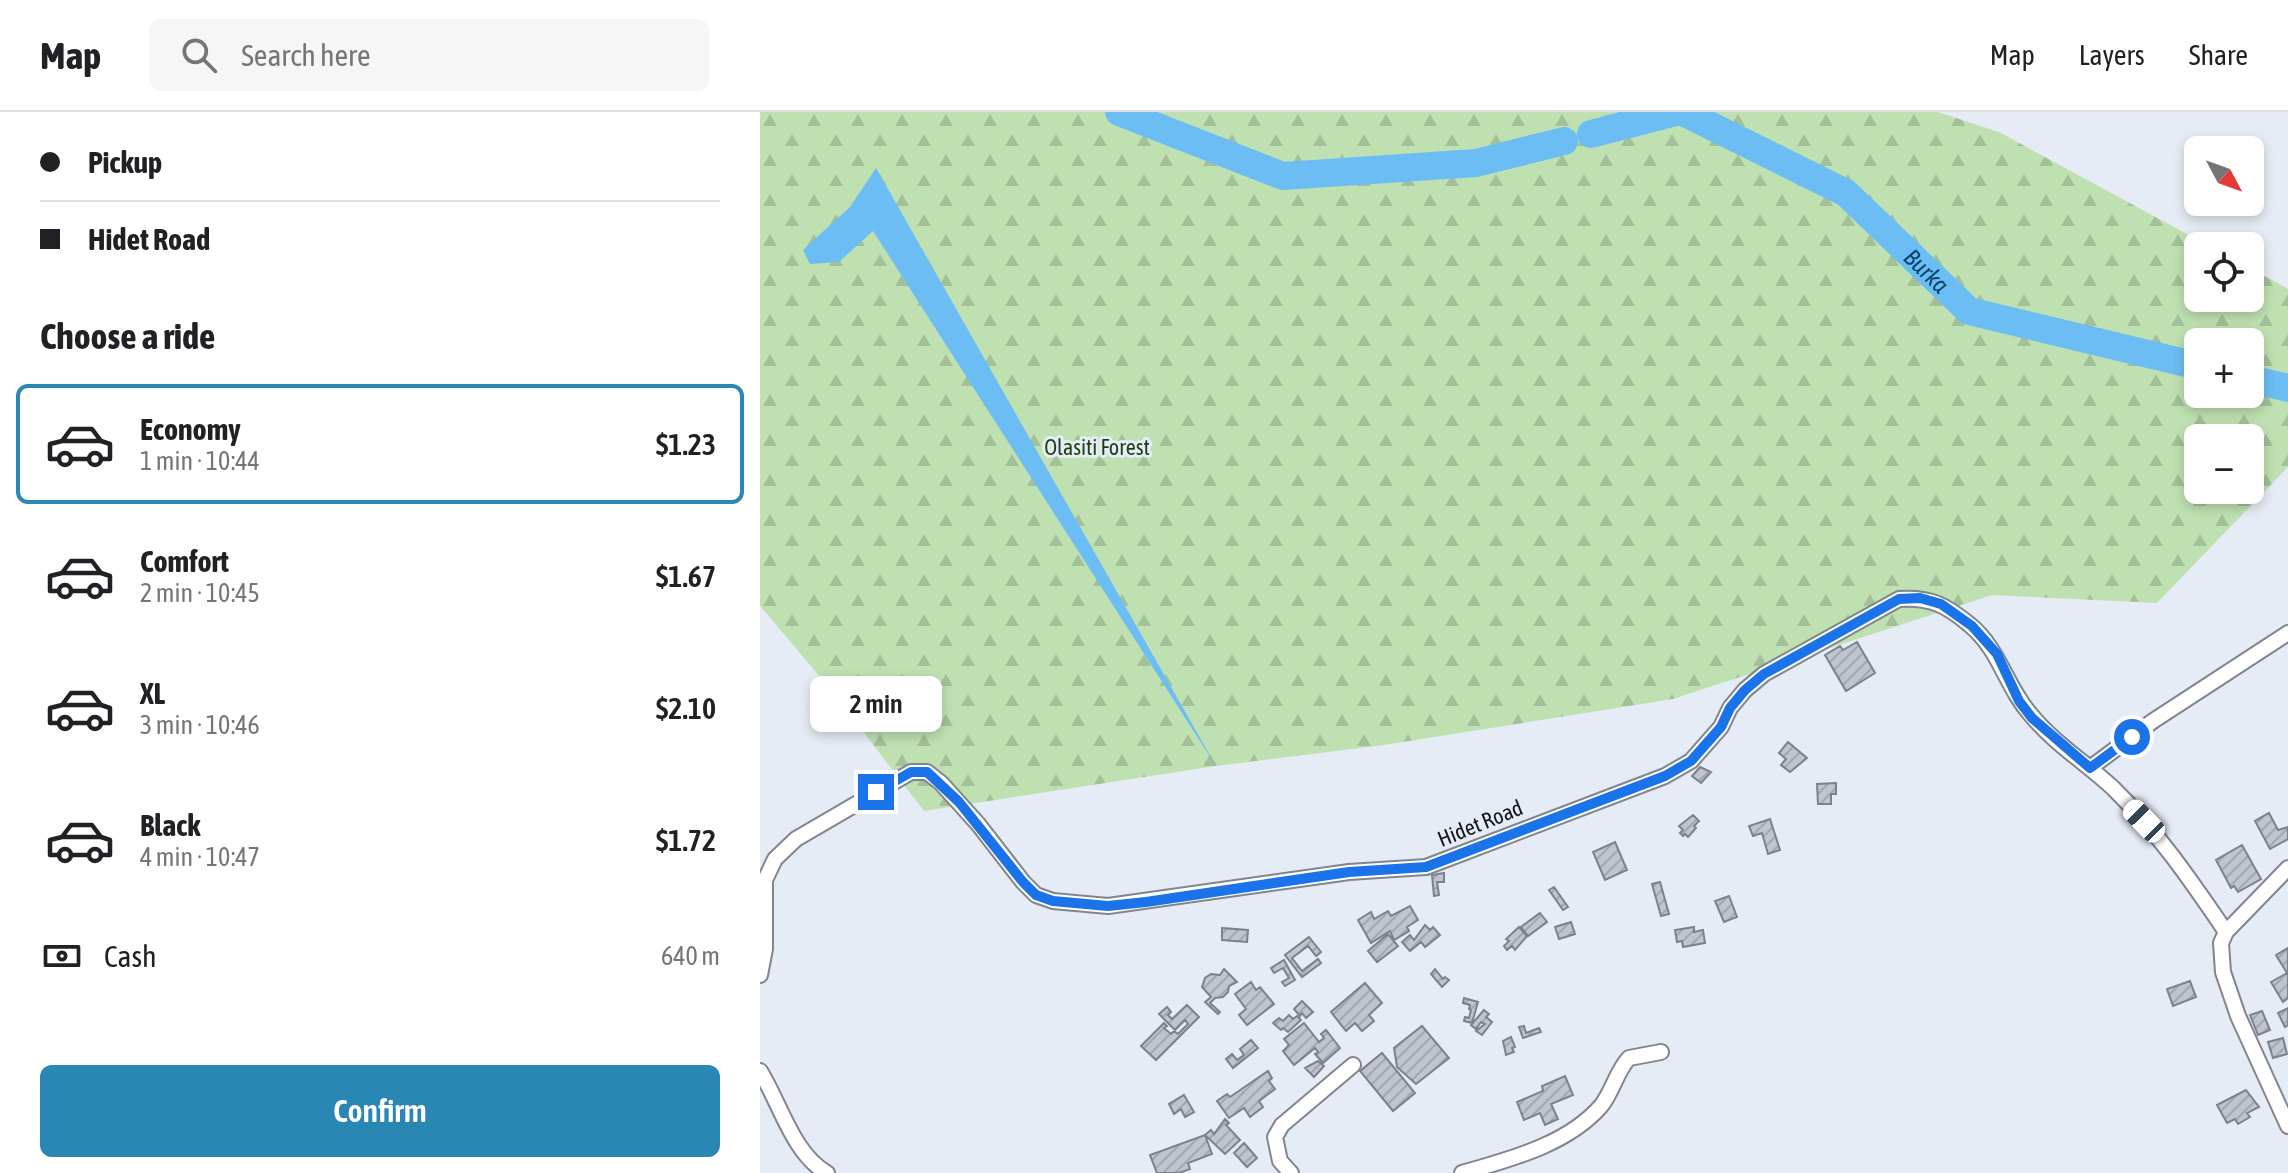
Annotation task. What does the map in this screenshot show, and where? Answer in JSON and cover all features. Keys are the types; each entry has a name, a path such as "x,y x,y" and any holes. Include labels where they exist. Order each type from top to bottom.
{"street":[{"name":"Hidet Road","path":"760,975 765,949 765,880 775,859 796,839 911,772 927,772 941,783 1023,882 1036,895 1053,901 1108,906 1349,872 1426,867 1665,776 1691,761 1721,727 1730,708 1745,690 1764,674 1899,599 1920,598 1941,604 1972,626 1997,654 2019,701 2032,718 2090,768 2144,821 2192,881 2226,932"},
{"path":"2090,768 2153,721 2288,633"},
{"path":"2288,868 2226,932 2221,943 2223,972 2238,1016 2288,1126"},
{"path":"1462,1173 1532,1150 1566,1134 1605,1101 1616,1076 1629,1058 1661,1052"},
{"path":"1291,1173 1280,1161 1275,1137 1282,1125 1353,1065"},
{"path":"760,1071 798,1142 814,1164 827,1173"}],"green space":[{"name":"Olasiti Forest","path":"760,112 1938,112 1999,132 2184,232 2184,312 2264,312 2264,276 2288,289 2288,467 2264,492 2264,424 2184,424 2184,504 2252,504 2157,603 1992,595 1673,699 1384,745 1216,766 924,811 832,691 760,606"}],"water":[{"path":"876,168 1216,766 873,231 839,262 810,264 803,250 850,207"}],"building":[{"path":"1857,642 1875,673 1846,691 1825,655 1840,646 1843,650"},
{"path":"1788,742 1807,758 1790,772 1781,765 1786,759 1779,753"},
{"path":"1700,767 1711,772 1701,783 1692,776"},
{"path":"1836,783 1836,794 1831,794 1831,804 1818,804 1817,784"},
{"path":"2269,813 2278,830 2288,827 2288,839 2270,849 2255,821"},
{"path":"1693,815 1699,821 1694,826 1696,828 1688,837 1683,836 1679,826"},
{"path":"1770,819 1780,850 1768,854 1762,833 1753,836 1749,826"},
{"path":"1615,842 1627,870 1605,880 1593,852"},
{"path":"2242,845 2261,879 2238,892 2234,886 2231,888 2216,860"},
{"path":"1444,873 1444,882 1437,882 1439,895 1434,896 1432,875"},
{"path":"1660,882 1669,914 1661,916 1652,884"},
{"path":"1554,887 1568,907 1563,910 1549,890"},
{"path":"1729,896 1737,917 1724,922 1715,901"},
{"path":"1410,906 1418,920 1407,927 1409,931 1394,940 1390,931 1371,943 1358,920 1371,912 1374,919 1388,911 1391,916"},
{"path":"1540,913 1547,922 1528,936 1521,927"},
{"path":"1571,922 1575,934 1559,939 1555,927"},
{"path":"1425,925 1430,930 1433,927 1440,935 1425,947 1421,942 1410,951 1402,942 1410,935 1414,940"},
{"path":"1519,927 1527,936 1515,950 1512,946 1507,950 1504,946 1509,941 1506,939"},
{"path":"1694,927 1694,932 1703,930 1705,943 1683,947 1682,941 1677,942 1675,930"},
{"path":"1222,928 1248,930 1247,942 1222,940"},
{"path":"1388,934 1398,946 1377,962 1368,951"},
{"path":"1309,937 1321,952 1316,956 1308,946 1292,958 1302,971 1318,959 1321,963 1302,977 1285,955"},
{"path":"2288,948 2288,998 2283,1002 2271,982 2287,973 2276,955"},
{"path":"1284,960 1295,980 1285,986 1282,982 1289,978 1283,968 1274,973 1271,968"},
{"path":"1224,969 1237,982 1229,986 1223,997 1215,998 1210,1003 1220,1012 1218,1014 1205,1002 1211,997 1202,987 1205,978 1211,974 1220,975"},
{"path":"1435,969 1443,979 1449,980 1442,987 1431,974"},
{"path":"2190,981 2196,997 2173,1006 2167,989"},
{"path":"1251,982 1256,990 1260,987 1274,1004 1247,1025 1239,1015 1246,1009 1235,994"},
{"path":"1365,983 1382,1003 1369,1015 1374,1021 1362,1031 1355,1023 1346,1031 1331,1012"},
{"path":"1464,998 1478,1002 1472,1023 1464,1021 1465,1017 1469,1018 1471,1010 1470,1005 1463,1003"},
{"path":"1302,1001 1313,1012 1306,1018 1294,1009"},
{"path":"1187,1005 1199,1017 1156,1060 1141,1046 1164,1023 1167,1026 1164,1028 1171,1034 1174,1031 1178,1034 1188,1024 1185,1020 1175,1030 1159,1014 1167,1007 1172,1019"},
{"path":"2288,1008 2288,1025 2285,1027 2278,1013"},
{"path":"1484,1010 1492,1022 1482,1035 1476,1031 1485,1024 1481,1022 1476,1029 1471,1025"},
{"path":"2262,1011 2270,1030 2258,1035 2250,1015"},
{"path":"1289,1015 1301,1020 1288,1032 1273,1023 1279,1018 1283,1021"},
{"path":"1304,1023 1319,1042 1326,1030 1340,1048 1323,1063 1315,1054 1318,1052 1315,1048 1294,1065 1283,1051 1289,1045 1284,1039"},
{"path":"1422,1026 1449,1058 1416,1084 1397,1067 1394,1048"},
{"path":"1524,1026 1526,1033 1539,1028 1541,1032 1523,1038 1519,1027"},
{"path":"1511,1037 1514,1052 1506,1055 1503,1041"},
{"path":"2283,1038 2287,1054 2273,1058 2268,1042"},
{"path":"1251,1040 1258,1048 1233,1068 1226,1059 1232,1054 1237,1060 1244,1055 1240,1049"},
{"path":"1382,1053 1415,1093 1393,1111 1360,1071"},
{"path":"1318,1061 1324,1066 1314,1077 1305,1068"},
{"path":"1268,1071 1272,1078 1269,1081 1275,1089 1259,1101 1263,1107 1250,1117 1244,1108 1229,1118 1217,1101 1227,1094 1230,1097"},
{"path":"1565,1076 1573,1095 1551,1104 1558,1119 1545,1125 1540,1113 1524,1120 1517,1102 1543,1091 1542,1086"},
{"path":"2246,1090 2259,1107 2247,1113 2250,1117 2238,1124 2235,1119 2227,1123 2217,1105"},
{"path":"1184,1095 1194,1112 1185,1117 1181,1109 1174,1114 1169,1104"},
{"path":"1225,1119 1229,1123 1226,1125 1240,1140 1225,1154 1205,1135 1211,1130 1214,1134"},
{"path":"1205,1135 1212,1154 1188,1163 1190,1169 1179,1173 1157,1173 1150,1155"},
{"path":"1244,1143 1257,1158 1247,1167 1234,1153"}],"waterway":[{"path":"1119,112 1283,176 1476,163 1564,141"},
{"name":"Burka","path":"1591,134 1676,112"},
{"name":"Burka","path":"1683,112 1846,193 1969,311 2184,363"},
{"name":"Burka","path":"2264,382 2288,388"}],"route":[{"path":"876,792 911,772 927,772 959,802 1023,882 1036,895 1053,901 1108,906 1349,872 1406,871 1426,867 1500,840 1551,817 1665,776 1691,761 1721,727 1730,708 1745,690 1764,674 1899,599 1920,598 1941,604 1972,626 1997,654 2019,701 2032,718 2090,768 2132,737"}]}
